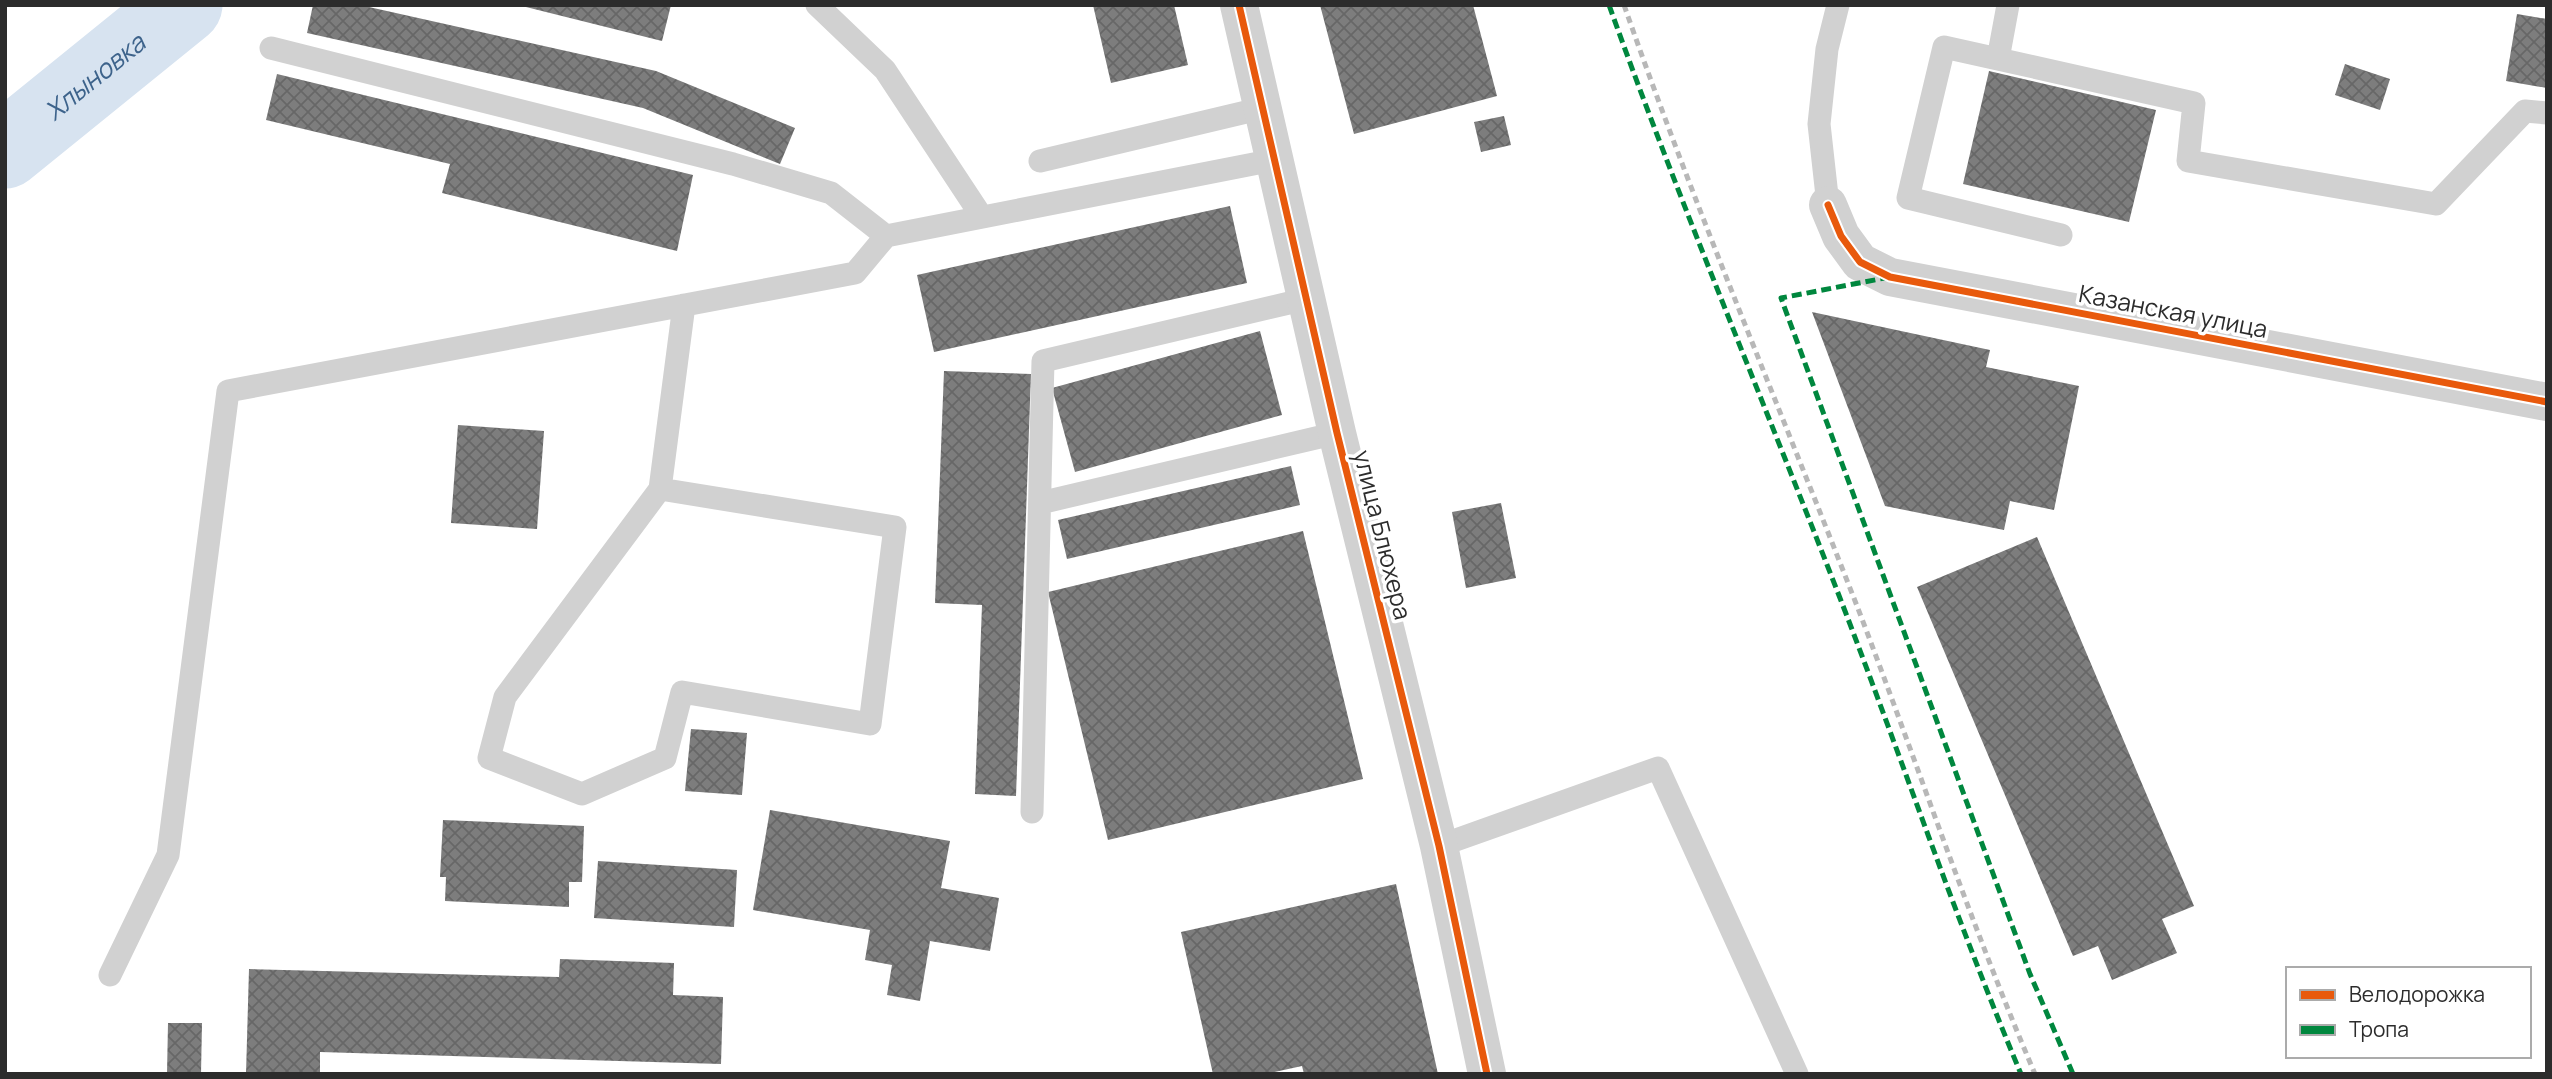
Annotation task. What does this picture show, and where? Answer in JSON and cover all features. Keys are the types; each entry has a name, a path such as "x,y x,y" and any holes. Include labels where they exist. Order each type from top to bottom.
{"street":[{"name":"улица Блюхера","path":"1239,5 1337,433 1439,846 1487,1074"},
{"name":"Казанская улица","path":"1828,205 1841,236 1860,261 1890,277 2547,402"}],"lane":[{"path":"817,5 885,70 982,217"},
{"path":"1828,205 1819,124 1827,49 1838,5"},
{"path":"1998,59 2008,5"},
{"path":"2061,235 1908,198 1944,47 2194,103 2188,160 2436,204 2525,111 2547,113"},
{"path":"271,48 733,164 831,193 886,236"},
{"path":"1040,161 1263,108"},
{"path":"110,975 168,855 228,391 855,273 886,236 1274,160"},
{"path":"1032,813 1043,361 1306,299"},
{"path":"660,489 895,527 870,724 682,692 665,758 582,794 489,758 505,697 660,489 684,305"},
{"path":"1040,503 1337,433"},
{"path":"1439,846 1658,768 1797,1074"}],"building":[{"path":"313,5 360,5 656,71 795,128 780,164 643,108 307,33"},
{"path":"518,5 671,5 662,41"},
{"path":"1093,5 1174,5 1188,65 1111,83"},
{"path":"1320,5 1473,5 1497,96 1354,134"},
{"path":"2517,14 2547,19 2547,88 2506,81"},
{"path":"2345,64 2390,79 2380,110 2335,95"},
{"path":"1989,71 2156,110 2129,222 1963,184"},
{"path":"277,74 693,175 677,251 442,193 450,164 266,120"},
{"path":"1504,116 1511,145 1481,152 1474,122"},
{"path":"1230,206 1247,283 934,352 917,275"},
{"path":"1812,312 1990,350 1986,367 2079,386 2054,510 2010,501 2004,530 1885,506"},
{"path":"1260,331 1282,415 1075,472 1052,388"},
{"path":"944,371 1031,374 1016,796 975,794 982,605 935,603"},
{"path":"458,425 544,431 537,529 451,523"},
{"path":"1291,466 1300,505 1067,559 1058,520"},
{"path":"1501,503 1516,578 1466,588 1452,512"},
{"path":"1303,531 1363,779 1108,840 1048,592"},
{"path":"2037,537 2194,906 2162,919 2177,953 2112,980 2098,946 2073,956 1917,587"},
{"path":"691,729 747,733 742,795 685,791"},
{"path":"770,810 950,841 941,888 999,898 990,951 930,941 920,1001 887,995 892,965 865,960 870,930 753,910"},
{"path":"443,820 584,826 582,882 569,882 569,907 445,901 446,877 440,877"},
{"path":"598,861 737,870 734,927 594,918"},
{"path":"1396,884 1438,1074 1304,1074 1302,1066 1266,1074 1213,1074 1181,932"},
{"path":"560,959 674,963 673,995 723,997 721,1064 320,1052 320,1074 246,1074 249,969 559,977"},
{"path":"168,1023 202,1023 201,1074 167,1074"}],"waterway":[{"name":"Хлыновка","path":"5,150 184,5"}],"railway":[{"path":"1624,5 1679,156 1857,606 1965,899 2035,1074"}],"marked path":[{"path":"1609,5 1695,233 1845,611 1997,1017 2021,1074"},
{"path":"1890,277 1781,298 2030,974 2073,1074"}],"cycle path":[{"path":"1239,5 1337,433 1439,846 1487,1074"},
{"path":"1828,205 1841,236 1860,262 1890,277 2547,402"}]}
